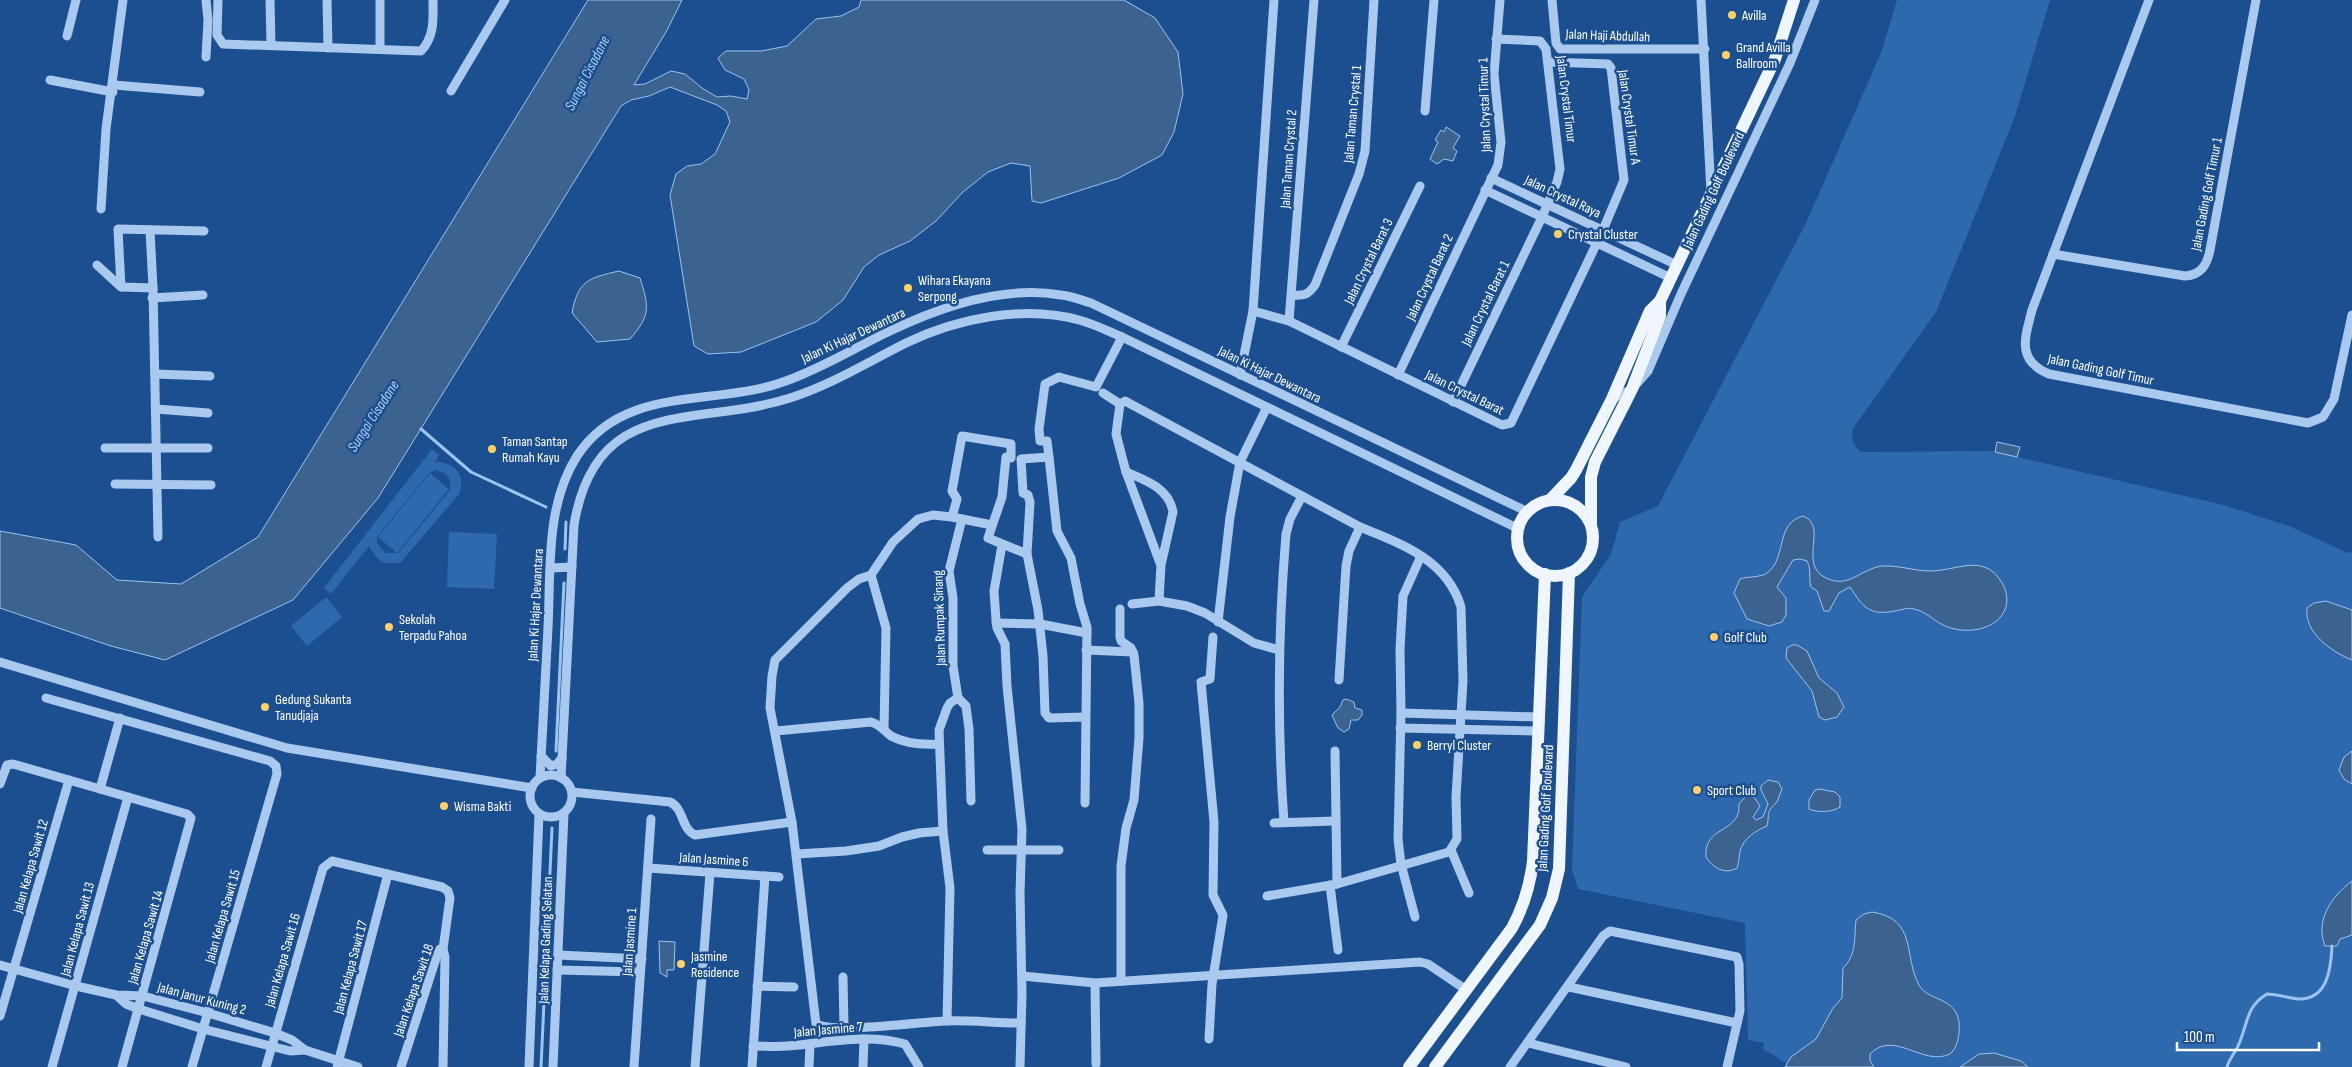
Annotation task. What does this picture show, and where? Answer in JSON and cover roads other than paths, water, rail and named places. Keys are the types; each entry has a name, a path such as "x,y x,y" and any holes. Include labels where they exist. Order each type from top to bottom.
{"main road":[{"name":"Jalan Gading Golf Boulevard","path":"1550,500 1571,478 1612,399 1650,311 1660,301 1775,59 1794,0"},
{"name":"Jalan Gading Golf Boulevard","path":"1591,524 1590,487 1595,462 1632,389 1660,316 1660,301"},
{"path":"1550,500 1562,500 1574,505 1584,513 1591,524 1592,548 1587,558 1579,567 1569,573 1553,576 1535,570 1526,562 1520,552 1518,529 1528,512 1538,504 1550,500"},
{"name":"Jalan Gading Golf Boulevard","path":"1435,1067 1540,925 1552,898 1559,869 1569,573"},
{"name":"Jalan Gading Golf Boulevard","path":"1409,1067 1512,928 1530,887 1533,861 1545,574"}],"street":[{"path":"67,36 76,0"},
{"path":"101,210 106,129 113,88 123,0"},
{"path":"206,0 208,20 206,57"},
{"path":"218,0 217,35 223,44 421,51 429,42 432,32 434,0"},
{"path":"270,0 271,45"},
{"path":"327,0 328,48"},
{"path":"380,0 380,50"},
{"path":"451,91 505,0"},
{"path":"1240,375 1253,311 1274,0"},
{"name":"Jalan Taman Crystal 2","path":"1289,321 1314,0"},
{"name":"Jalan Taman Crystal 1","path":"1292,295 1303,296 1310,293 1315,285 1359,174 1365,151 1374,0"},
{"path":"1425,110 1434,0"},
{"name":"Jalan Crystal Timur 1","path":"1485,190 1498,165 1501,142 1494,74 1500,0"},
{"name":"Jalan Haji Abdullah","path":"1552,0 1556,43 1560,48 1704,49"},
{"path":"1701,0 1711,194"},
{"name":"Jalan Gading Golf Boulevard","path":"1632,389 1648,371 1681,294 1790,63 1815,0"},
{"name":"Jalan Gading Golf Timur","path":"2149,0 2032,310 2024,342 2026,356 2037,369 2049,374 2308,423 2323,417 2334,399 2352,315"},
{"name":"Jalan Gading Golf Timur 1","path":"2052,254 2185,276 2200,271 2209,256 2256,0"},
{"name":"Jalan Crystal Timur","path":"1496,39 1540,41 1546,48 1560,169 1542,217"},
{"name":"Jalan Crystal Timur A","path":"1548,62 1605,62 1610,68 1624,180 1603,230"},
{"path":"50,80 113,88 200,92"},
{"name":"Jalan Crystal Raya","path":"1491,178 1677,265"},
{"name":"Jalan Crystal Barat 3","path":"1341,347 1420,186"},
{"name":"Jalan Crystal Raya","path":"1485,190 1671,278"},
{"name":"Jalan Crystal Barat 2","path":"1398,375 1485,190"},
{"name":"Jalan Crystal Barat 1","path":"1453,402 1542,217"},
{"path":"121,287 118,229 204,231"},
{"path":"150,230 158,537"},
{"path":"1597,243 1603,230"},
{"name":"Jalan Crystal Barat","path":"1253,311 1289,321 1502,426 1511,422 1597,243"},
{"path":"97,265 121,287 153,288"},
{"name":"Jalan Ki Hajar Dewantara","path":"540,778 551,568 557,500 564,481 578,455 592,437 610,422 628,412 658,403 748,391 781,383 824,366 891,331 961,303 1006,294 1036,292 1062,295 1091,302 1528,512"},
{"path":"152,298 203,295"},
{"path":"561,778 574,525 583,488 592,469 606,452 622,438 642,427 661,420 747,408 790,398 816,388 931,332 992,317 1031,314 1080,320 1122,337 1518,529"},
{"path":"1085,803 1087,633 1071,558 1058,531 1047,441 1040,441 1039,429 1045,384 1053,378 1059,377 1096,387 1122,337"},
{"path":"155,374 210,376"},
{"path":"1612,399 1632,389"},
{"path":"1102,393 1120,404 1127,402 1302,496 1360,526 1394,540 1421,556 1441,570 1451,581 1461,607 1463,681 1456,797 1457,839 1451,850 1333,885 1267,896"},
{"path":"1120,404 1116,434 1126,472 1161,565"},
{"path":"1218,622 1230,517 1240,462 1268,407"},
{"path":"156,409 208,413"},
{"name":"Jalan Rumpak Sinang","path":"971,801 969,728 966,706 958,698 953,666 953,598 949,571 957,518 957,500 952,491 962,436 1011,444 1016,459"},
{"path":"105,448 208,448"},
{"path":"1027,554 988,538 1002,497 1006,457 1016,459 1048,457"},
{"path":"1016,459 1023,492 1029,497 1030,502 1027,554 1040,624 1044,713 1049,718 1085,717"},
{"path":"1126,472 1161,490 1168,496 1172,504 1173,512 1161,565 1159,601"},
{"path":"115,484 211,485"},
{"path":"1284,822 1279,744 1279,650 1286,534 1290,519 1302,496"},
{"path":"992,525 957,518 933,516 918,519 893,542 871,575 860,579 847,588 775,660 770,708 776,731 797,854 815,1022 823,1027 844,1028 946,1021 1021,1024"},
{"path":"1339,680 1346,566 1349,551 1360,526"},
{"path":"1002,545 994,591 996,623 1005,644 1022,850 1020,893 1022,976 1020,1067"},
{"path":"1415,917 1401,864 1398,839 1401,713 1400,649 1402,604 1405,588 1421,556"},
{"path":"551,568 572,567"},
{"path":"871,575 886,628 884,729"},
{"path":"1132,604 1159,601 1196,609 1254,643 1279,650"},
{"path":"1120,610 1122,641 1133,652 1139,703 1139,738 1134,800 1126,828 1121,866 1121,981"},
{"path":"996,623 1040,624 1087,633"},
{"path":"1209,1039 1214,976 1223,915 1213,895 1214,822 1201,682 1210,679 1213,637"},
{"path":"1086,650 1133,652"},
{"path":"0,662 287,748 532,788"},
{"path":"46,698 120,718 100,789"},
{"path":"946,1021 950,888 943,831 939,730 943,715 950,703 958,698"},
{"path":"1401,713 1538,717"},
{"name":"Jalan Kelapa Sawit 15","path":"120,718 270,760 276,766 277,774 192,1067"},
{"path":"776,731 871,722 884,729 890,735 918,745 940,744"},
{"path":"1400,728 1538,731"},
{"path":"1335,751 1333,885 1338,950"},
{"path":"541,756 551,766 557,764 562,758"},
{"path":"0,784 7,765 13,764 128,797"},
{"path":"550,775 561,778 569,785 572,792 570,806 564,813 554,818 539,814 532,807 530,800 532,788 540,778 550,775"},
{"name":"Jalan Kelapa Sawit 12","path":"0,1016 69,780"},
{"path":"572,792 670,802 678,810 690,833 695,835 792,822"},
{"name":"Jalan Kelapa Sawit 14","path":"122,1067 191,823 191,818 187,814 128,797"},
{"name":"Jalan Kelapa Sawit 13","path":"52,1067 128,797"},
{"name":"Jalan Kelapa Gading Selatan","path":"554,1067 564,813"},
{"name":"Jalan Kelapa Gading Selatan","path":"529,1067 539,814"},
{"name":"Jalan Jasmine 1","path":"634,1067 652,819"},
{"path":"1274,823 1335,821"},
{"path":"797,854 854,850 879,846 919,833 943,831"},
{"path":"987,850 1059,850"},
{"path":"1451,850 1469,893"},
{"name":"Jalan Kelapa Sawit 16","path":"266,1067 323,868 332,861 388,874"},
{"name":"Jalan Jasmine 6","path":"648,868 779,877"},
{"path":"695,1067 710,873"},
{"name":"Jalan Kelapa Sawit 18","path":"388,874 442,887 448,891 450,898 443,949 440,949 437,955 401,1067"},
{"name":"Jalan Kelapa Sawit 17","path":"338,1064 388,874"},
{"path":"752,1067 765,876"},
{"path":"1510,1067 1569,987 1603,936 1609,931 1685,944 1738,958 1740,1011 1727,1067"},
{"path":"443,949 445,957 443,1067"},
{"path":"558,955 642,958"},
{"path":"1022,976 1095,983 1420,962 1434,968 1465,989"},
{"name":"Jalan Janur Kuning 2","path":"0,965 76,986 116,995 143,996 208,1013 275,1033 292,1040 305,1050 338,1064 358,1067"},
{"path":"557,970 640,972"},
{"path":"843,977 844,1028"},
{"path":"1095,983 1096,1064"},
{"path":"757,986 794,987"},
{"path":"1569,987 1737,1023"},
{"name":"Jalan Janur Kuning 2","path":"116,995 126,1004 139,1009 203,1028 290,1051 305,1050"},
{"path":"863,1067 864,1039"},
{"name":"Jalan Jasmine 7","path":"753,1046 810,1044 864,1039 895,1041 905,1044 918,1067"},
{"path":"1528,1043 1585,1063 1626,1067"},
{"path":"808,1067 810,1044"}],"water":[{"name":"Sungai Cisadane","path":"588,0 682,0 666,32 634,85 645,84 671,71 685,74 717,97 731,96 747,99 749,90 744,79 725,70 718,58 726,51 761,51 787,46 816,19 841,16 859,7 861,0 1124,0 1155,18 1178,52 1183,94 1174,132 1162,155 1119,178 1041,203 1032,201 1030,166 1011,163 988,172 963,192 936,221 910,241 879,255 864,267 843,300 816,322 741,352 708,354 694,346 670,195 676,174 687,166 701,164 715,154 730,122 726,111 717,105 670,87 649,96 631,100 621,106 378,498 293,600 165,660 111,646 0,608 0,531 76,545 117,580 181,584 258,537"},
{"path":"1446,127 1460,136 1453,148 1457,151 1453,161 1444,159 1437,164 1430,159 1438,142 1435,140 1441,130 1444,132"},
{"path":"619,271 640,278 645,296 645,317 630,339 597,342 572,313 575,302 586,282"},
{"path":"1997,442 2020,447 2017,457 1995,452"},
{"path":"1803,516 1810,521 1813,528 1814,564 1818,572 1826,578 1834,581 1848,580 1882,566 1930,571 1969,565 1978,566 1987,568 2002,583 2006,591 2006,607 1997,621 1990,625 1975,630 1958,630 1943,625 1912,608 1886,612 1873,611 1863,605 1850,587 1839,593 1829,611 1824,611 1817,591 1811,587 1807,561 1800,559 1793,560 1777,587 1786,598 1786,615 1782,622 1769,626 1747,619 1734,593 1740,579 1761,576 1773,567 1788,526 1794,520"},
{"path":"2326,601 2352,610 2352,660 2328,647 2310,626 2307,608 2314,603"},
{"path":"1797,645 1807,651 1819,678 1837,693 1844,707 1837,717 1825,720 1819,717 1812,691 1786,658 1787,648"},
{"path":"1346,699 1354,702 1355,708 1362,710 1362,715 1358,720 1351,720 1349,729 1344,732 1338,728 1332,715 1340,707 1343,700"},
{"path":"2352,751 2352,784 2344,779 2339,770 2344,757"},
{"path":"1768,780 1778,782 1782,789 1777,802 1769,811 1767,826 1754,833 1744,842 1740,851 1737,868 1728,871 1716,867 1706,857 1710,839 1729,826 1738,814 1739,804 1746,796 1754,797 1760,806 1753,817 1756,820 1763,817 1768,804 1761,786"},
{"path":"1815,790 1835,792 1840,797 1840,807 1825,811 1809,809 1809,800"},
{"path":"2352,881 2352,935 2340,939 2337,946 2325,946 2322,927 2327,910 2344,887"},
{"path":"1872,912 1887,916 1896,922 1907,940 1914,974 1923,991 1944,1001 1956,1012 1959,1021 1959,1033 1955,1047 1950,1054 1940,1057 1929,1056 1899,1046 1879,1047 1870,1054 1870,1061 1874,1067 1785,1067 1791,1057 1816,1039 1833,1008 1842,998 1843,968 1853,952 1856,920 1864,914"},
{"path":"659,941 675,942 674,970 667,970 667,977 660,973"},
{"path":"1994,1053 2021,1061 2028,1067 1960,1067 1979,1054"}],"waterway":[{"path":"421,429 471,472 546,507"},
{"path":"565,549 566,522"},
{"path":"556,751 564,583"},
{"path":"541,1067 552,828"},
{"path":"2227,1067 2238,1046 2248,1017 2260,999 2267,994 2298,999 2308,998 2322,988 2329,973 2332,946"}],"place":[{"name":"Avilla","path":"1732,15"},
{"name":"Grand Avilla Ballroom","path":"1726,55"},
{"name":"Crystal Cluster","path":"1558,234"},
{"name":"Wihara Ekayana Serpong","path":"908,288"},
{"name":"Taman Santap Rumah Kayu","path":"492,449"},
{"name":"Sekolah Terpadu Pahoa","path":"389,627"},
{"name":"Golf Club","path":"1714,637"},
{"name":"Gedung Sukanta Tanudjaja","path":"265,707"},
{"name":"Berryl Cluster","path":"1417,745"},
{"name":"Sport Club","path":"1697,790"},
{"name":"Wisma Bakti","path":"444,806"},
{"name":"Jasmine Residence","path":"681,964"}]}
